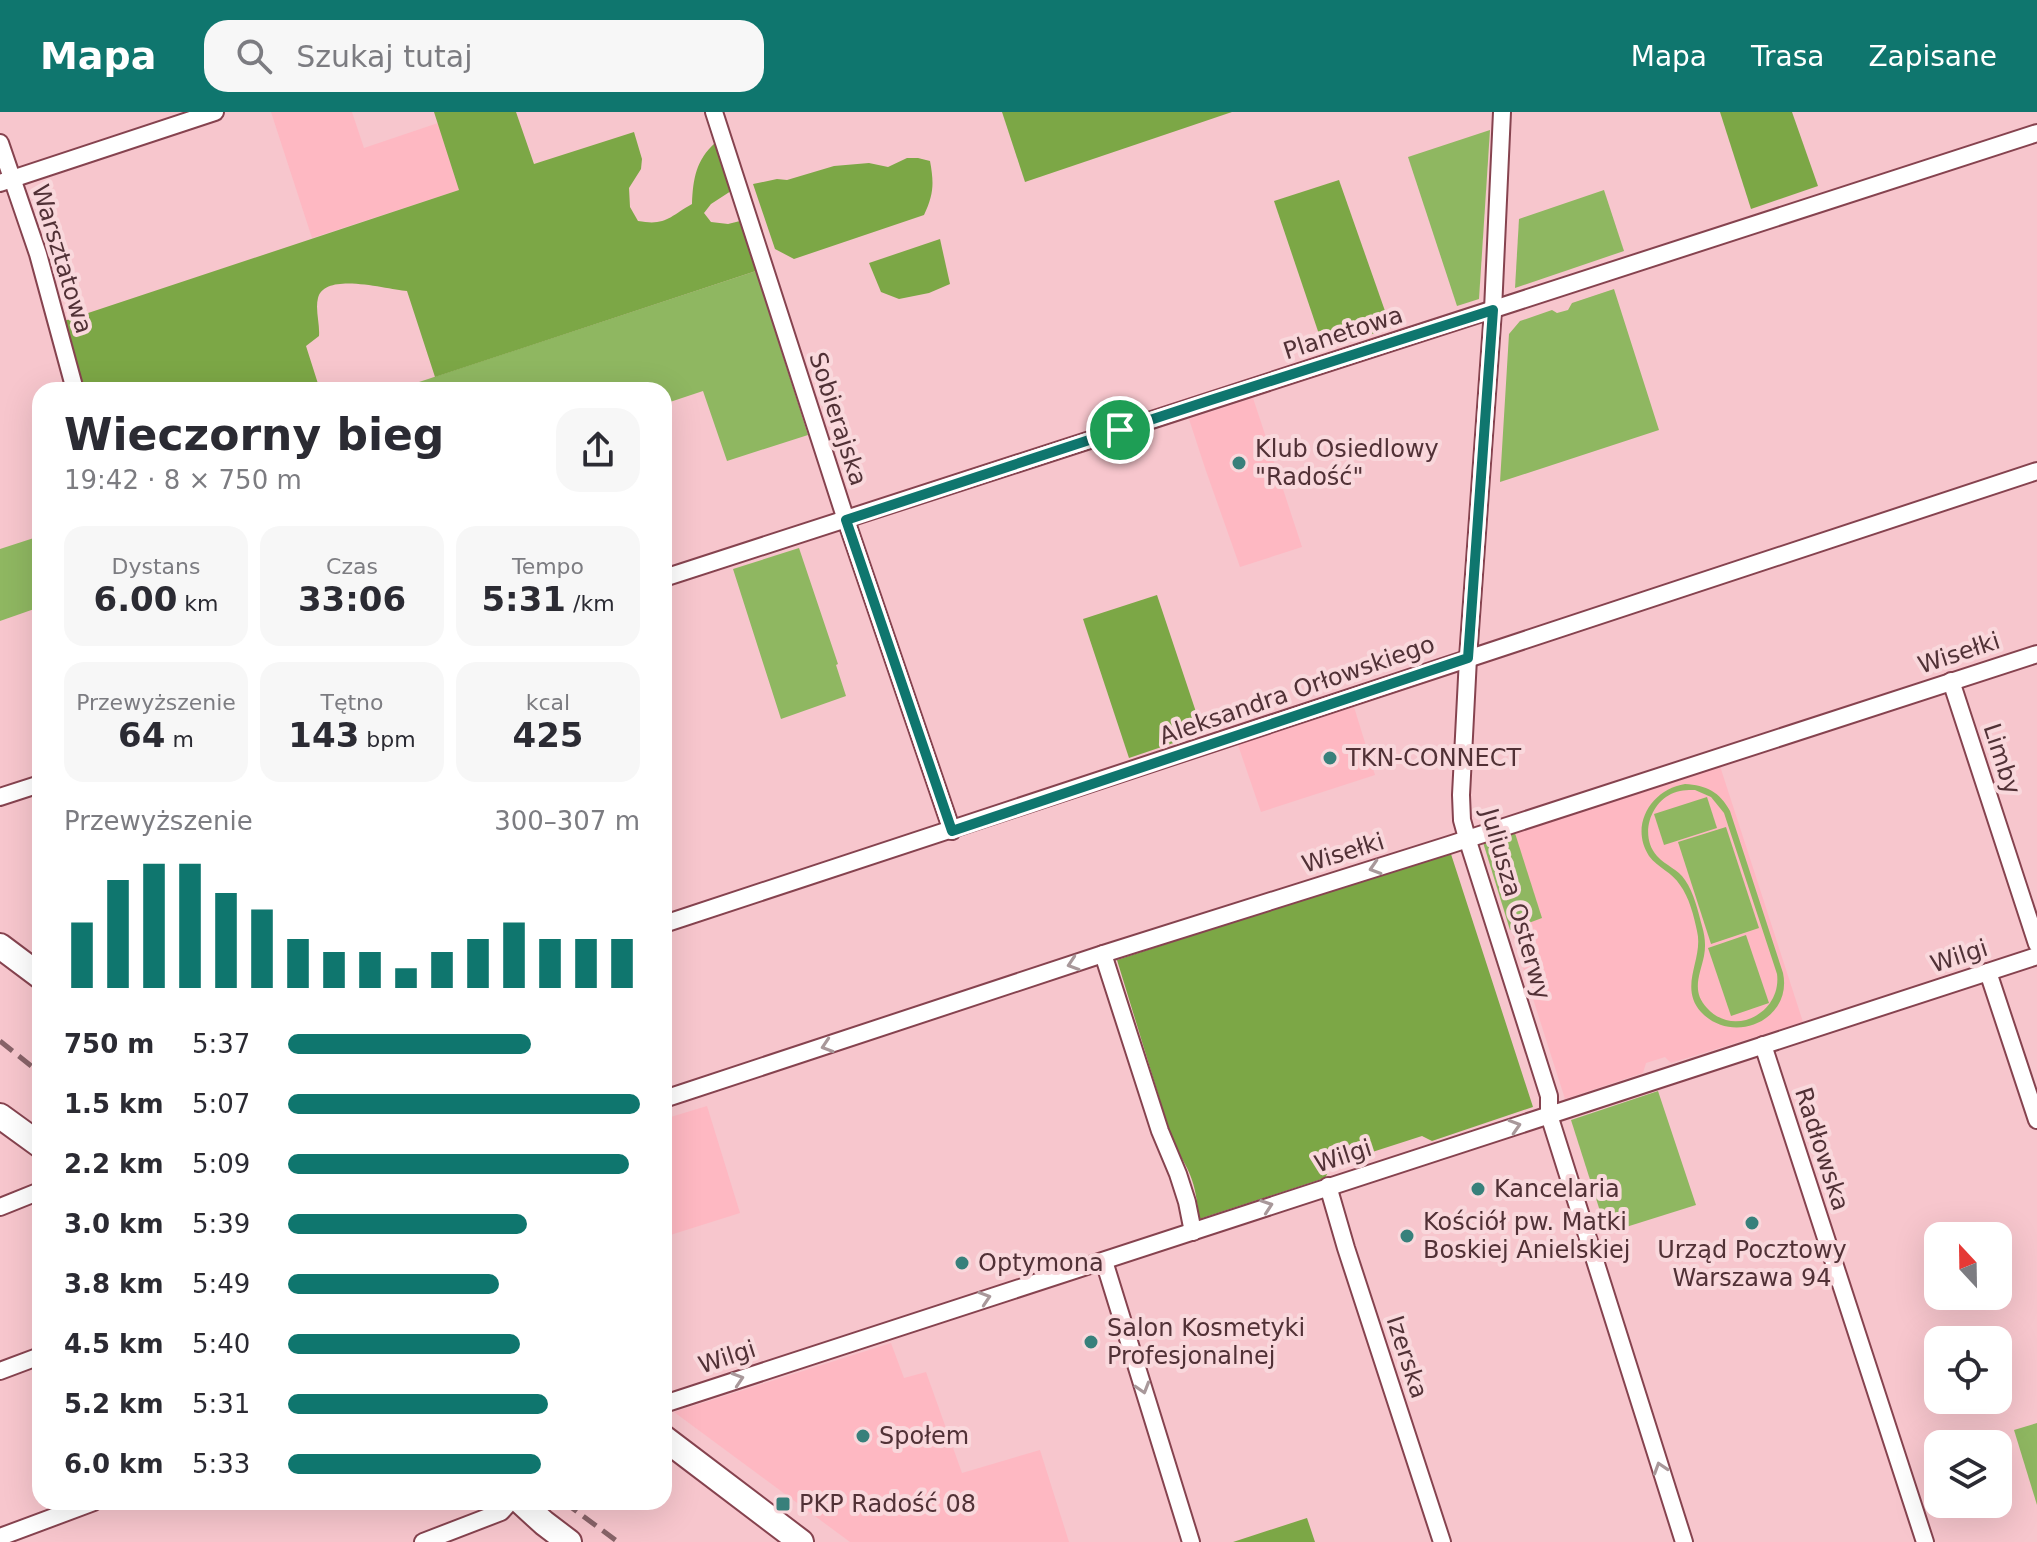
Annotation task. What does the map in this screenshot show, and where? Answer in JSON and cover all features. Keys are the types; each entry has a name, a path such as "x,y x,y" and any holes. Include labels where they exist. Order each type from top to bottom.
{"main road":[{"path":"0,946 32,970"},
{"path":"0,1116 32,1139"},
{"path":"672,1444 801,1541"},
{"path":"530,1510 569,1542"}],"street":[{"path":"6,181 215,112"},
{"name":"Sobierajska","path":"714,112 846,520 952,831"},
{"name":"Juliusza Osterwy","path":"1502,112 1493,310 1468,658 1462,820 1549,1096 1549,1115 1684,1542"},
{"name":"Planetowa","path":"672,575 2037,133"},
{"name":"Warsztatowa","path":"0,143 6,181 38,254 73,382"},
{"name":"Aleksandra Orłowskiego","path":"672,921 2037,471"},
{"name":"Wisełki","path":"672,1096 1103,954 2037,654"},
{"name":"Limby","path":"1951,681 2037,944"},
{"path":"0,797 32,787"},
{"path":"1103,954 1160,1131 1178,1174 1193,1232"},
{"name":"Wilgi","path":"672,1401 2037,956"},
{"path":"1988,972 2037,1120"},
{"name":"Radłowska","path":"1763,1045 1925,1542"},
{"name":"Izerska","path":"1328,1186 1442,1542"},
{"path":"0,1207 32,1194"},
{"path":"1104,1261 1191,1542"},
{"path":"0,1371 32,1359"},
{"path":"0,1537 73,1510"},
{"path":"423,1542 503,1510"}],"shaded area":[{"path":"271,112 352,112 364,148 438,123 459,190 312,238"},
{"path":"1253,398 1302,547 1240,567 1189,419"},
{"path":"1354,707 1375,775 1261,812 1238,745"},
{"path":"1719,763 1803,1022 1671,1063 1665,1057 1646,1063 1643,1073 1565,1099 1482,839"},
{"path":"707,1106 740,1213 672,1234 672,1117"},
{"path":"891,1343 904,1378 926,1372 962,1473 1040,1450 1069,1542 850,1542 674,1412"}],"green space":[{"path":"434,112 516,112 534,164 634,132 642,159 641,169 629,188 630,207 638,221 647,222 667,219 692,204 697,170 715,143 731,191 711,204 704,213 711,222 728,224 740,221 756,271 435,377 407,291 358,284 332,285 323,290 318,298 319,336 306,346 317,382 83,382 64,321 459,190"},
{"path":"1002,112 1232,112 1025,182"},
{"path":"1720,112 1792,112 1818,186 1751,209"},
{"path":"1490,130 1479,299 1457,306 1408,157"},
{"path":"907,158 930,161 932,188 924,215 794,259 775,249 753,184 787,180 834,166 869,163 888,167"},
{"path":"1339,180 1391,328 1324,349 1274,201"},
{"path":"1604,190 1624,251 1515,288 1519,219"},
{"path":"940,239 950,284 929,293 899,299 881,292 869,263"},
{"path":"756,271 808,435 727,461 703,391 672,401 672,382 419,382"},
{"path":"1614,289 1659,430 1500,482 1509,334 1520,321 1552,310 1557,313 1568,310 1572,303"},
{"path":"32,539 32,610 0,621 0,549"},
{"path":"799,548 846,696 781,719 733,569"},
{"path":"1157,595 1203,733 1129,758 1083,619"},
{"path":"1685,784 1706,788 1717,794 1730,811 1783,973 1784,990 1779,1004 1758,1023 1729,1027 1714,1022 1701,1012 1695,1002 1691,982 1698,941 1693,913 1677,881 1649,856 1643,844 1643,821 1647,810 1673,787","holes":["1689,790 1711,797 1724,813 1777,974 1777,988 1772,1000 1764,1010 1742,1021 1718,1017 1702,1002 1698,983 1705,941 1695,902 1685,880 1657,856 1649,840 1652,813 1663,799"]},
{"path":"1707,797 1717,828 1664,845 1654,814"},
{"path":"1726,827 1759,928 1711,944 1678,842"},
{"path":"1514,830 1542,918 1510,930 1482,839"},
{"path":"1450,851 1533,1107 1432,1141 1422,1136 1332,1165 1325,1178 1199,1219 1192,1180 1174,1146 1117,960"},
{"path":"1746,935 1769,1003 1731,1016 1708,948"},
{"path":"1658,1091 1696,1205 1607,1233 1571,1120"},
{"path":"2037,1423 2037,1505 2014,1430"},
{"path":"1307,1518 1315,1542 1233,1542"}],"railway":[{"path":"0,1041 32,1067"},
{"path":"575,1510 618,1542"}],"place":[{"name":"Klub Osiedlowy \"Radość\"","path":"1239,463"},
{"name":"TKN-CONNECT","path":"1330,758"},
{"name":"Kancelaria","path":"1478,1189"},
{"name":"Urząd Pocztowy Warszawa 94","path":"1752,1223"},
{"name":"Kościół pw. Matki Boskiej Anielskiej","path":"1407,1236"},
{"name":"Optymona","path":"962,1263"},
{"name":"Salon Kosmetyki Profesjonalnej","path":"1091,1342"},
{"name":"Społem","path":"863,1436"},
{"name":"PKP Radość 08","path":"783,1504"}],"route":[{"path":"1493,310 1468,658 952,831 846,520 1120,430 1493,310"}]}
